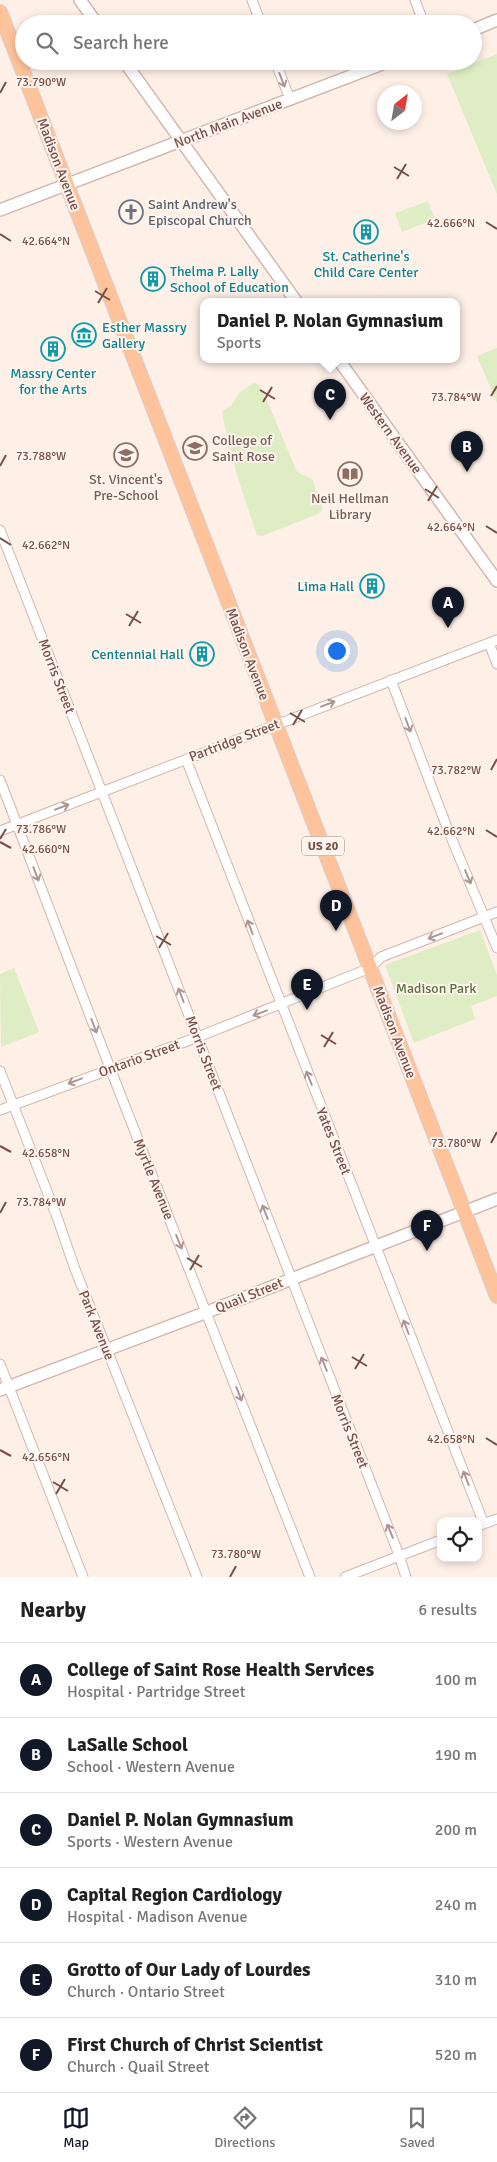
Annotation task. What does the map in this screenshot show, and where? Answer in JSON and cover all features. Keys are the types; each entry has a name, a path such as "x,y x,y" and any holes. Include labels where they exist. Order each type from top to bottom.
{"main road":[{"name":"Madison Avenue","path":"0,12 15,51"},
{"name":"Madison Avenue","path":"22,70 497,1296"}],"street":[{"path":"80,0 91,15"},
{"path":"252,0 258,15"},
{"path":"415,0 421,15"},
{"path":"482,26 497,20"},
{"path":"130,70 294,298"},
{"path":"279,70 290,99"},
{"name":"North Main Avenue","path":"0,210 366,70"},
{"name":"Western Avenue","path":"341,363 497,581"},
{"name":"Morris Street","path":"0,530 406,1577"},
{"path":"493,642 497,664"},
{"name":"Partridge Street","path":"0,831 493,642"},
{"path":"391,680 448,830 497,948"},
{"name":"Yates Street","path":"186,759 280,1005 376,1247 478,1517"},
{"name":"Myrtle Avenue","path":"0,780 110,1068 310,1577"},
{"name":"Ontario Street","path":"0,1110 280,1005 370,968 381,957 497,912"},
{"name":"Park Avenue","path":"0,1072 197,1577"},
{"name":"Quail Street","path":"4,1388 207,1312 497,1199"},
{"path":"0,1364 4,1388 82,1577"},
{"path":"482,1525 497,1519"},
{"path":"345,1577 437,1541"}],"green space":[{"path":"497,54 497,194 447,74 457,70 482,70 482,60"},
{"path":"428,201 435,219 402,232 395,213"},
{"path":"497,348 497,403 477,356"},
{"path":"254,383 258,384 268,403 297,472 312,479 323,509 318,514 262,536 257,535 232,458 222,411 231,406 240,392"},
{"name":"Madison Park","path":"480,930 497,975 497,996 471,1006 475,1019 414,1043 385,965"},
{"path":"14,968 39,1032 1,1047 0,974"}],"place":[{"name":"Saint Andrew's Episcopal Church","path":"131,212"},
{"name":"St. Catherine's Child Care Center","path":"366,232"},
{"name":"Thelma P. Lally School of Education","path":"153,279"},
{"name":"Esther Massry Gallery","path":"84,335"},
{"name":"Massry Center for the Arts","path":"53,349"},
{"name":"Daniel P. Nolan Gymnasium","path":"330,420"},
{"name":"College of Saint Rose","path":"195,448"},
{"name":"St. Vincent's Pre-School","path":"126,455"},
{"name":"LaSalle School","path":"467,472"},
{"name":"Neil Hellman Library","path":"350,474"},
{"name":"Lima Hall","path":"372,586"},
{"name":"College of Saint Rose Health Services","path":"448,628"},
{"name":"Centennial Hall","path":"202,654"},
{"name":"Capital Region Cardiology","path":"336,931"},
{"name":"Grotto of Our Lady of Lourdes","path":"307,1010"},
{"name":"First Church of Christ Scientist","path":"427,1251"}]}
